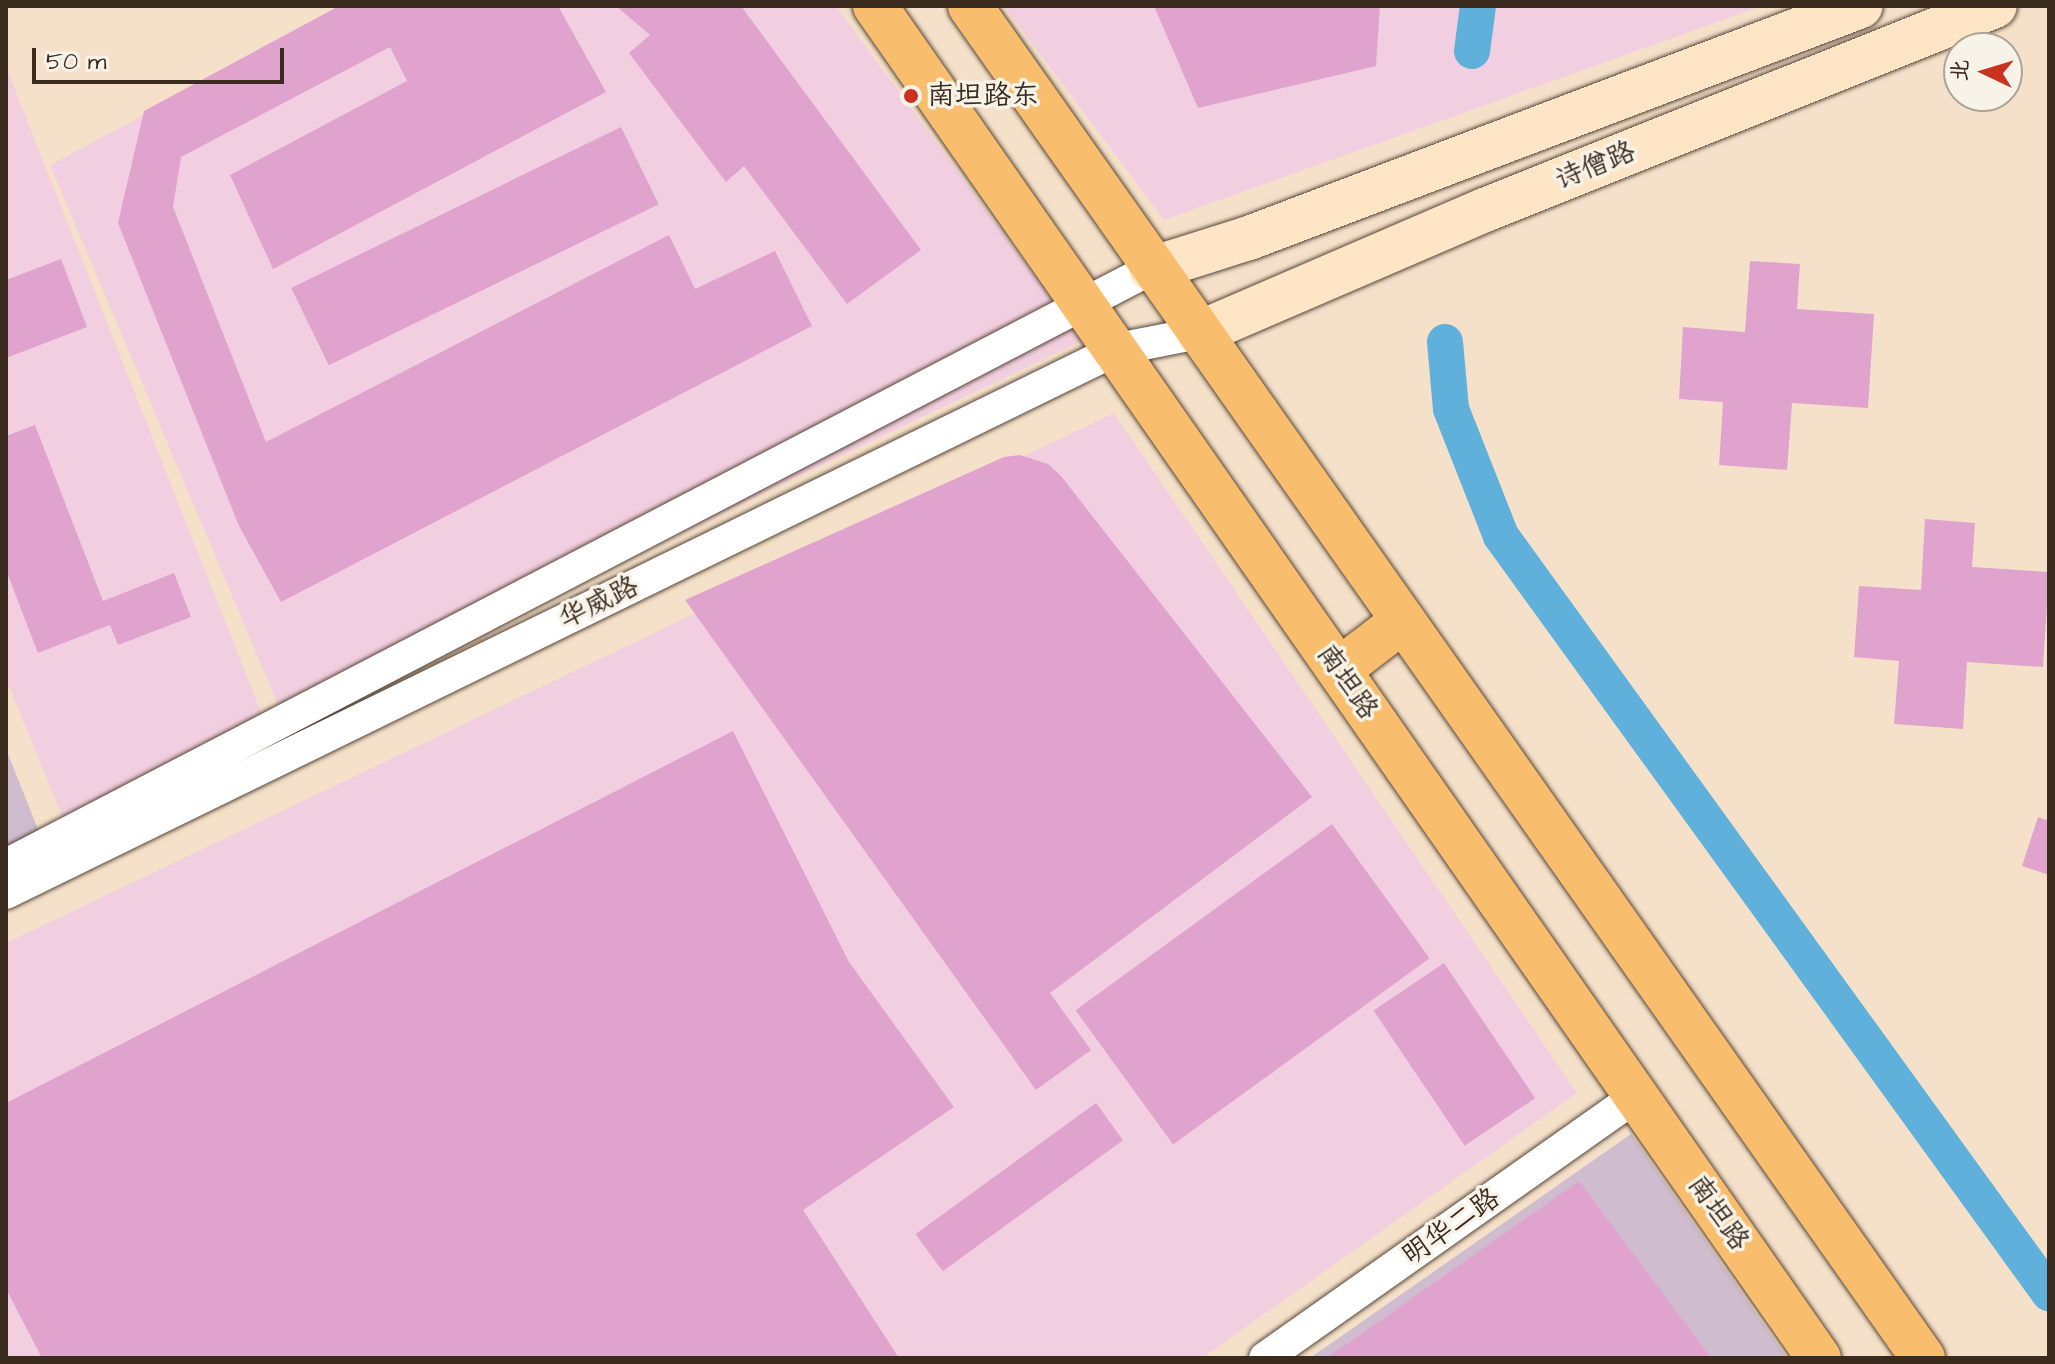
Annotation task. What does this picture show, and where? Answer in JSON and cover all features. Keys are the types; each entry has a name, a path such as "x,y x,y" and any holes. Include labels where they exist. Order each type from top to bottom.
{"main road":[{"name":"南坦路","path":"875,6 1084,306 1118,349 1819,1358"},
{"path":"970,6 1151,269 1923,1358"},
{"path":"1339,670 1401,622"}],"street":[{"name":"诗僧路","path":"1151,269 1249,238 1861,6"},
{"name":"诗僧路","path":"1199,333 1485,210 1995,6"},
{"path":"6,865 1151,269"},
{"name":"华威路","path":"6,893 1118,349 1199,333"},
{"name":"明华二路","path":"1265,1358 1636,1096"}],"shaded area":[{"path":"349,6 836,6 1082,341 285,721 50,165"},
{"path":"1004,6 1762,6 1164,220"},
{"path":"6,67 272,740 71,838 6,679"},
{"path":"1114,413 1577,1093 1202,1358 6,1358 6,943"},
{"path":"6,749 45,847 6,866"},
{"path":"1631,1134 1787,1358 1310,1358"}],"building":[{"path":"339,6 558,6 606,92 273,269 230,175 407,81 390,47 181,157 173,207 266,442 669,235 695,289 775,251 812,326 281,602 239,526 118,223 144,111"},
{"path":"616,6 741,6 921,250 847,304 744,166 726,182 629,53 650,35"},
{"path":"1154,6 1380,6 1376,66 1198,108"},
{"path":"621,127 659,204 329,365 291,288"},
{"path":"61,259 87,327 6,358 6,280"},
{"path":"1750,261 1800,264 1797,309 1874,314 1868,408 1792,403 1787,470 1719,465 1723,402 1679,399 1683,327 1745,332"},
{"path":"35,425 103,601 174,573 191,617 118,645 110,625 38,653 6,570 6,436"},
{"path":"1020,455 1048,464 1061,476 1312,797 1050,993 1091,1050 1036,1090 685,600 1004,457"},
{"path":"1925,519 1975,523 1972,567 2049,572 2043,667 1967,662 1963,729 1894,724 1899,661 1854,657 1859,586 1921,590"},
{"path":"733,731 849,962 954,1107 803,1210 899,1358 42,1358 6,1289 6,1103"},
{"path":"2038,817 2049,821 2049,875 2022,866"},
{"path":"1332,824 1430,958 1173,1145 1076,1010"},
{"path":"1444,963 1535,1098 1465,1146 1374,1011"},
{"path":"1096,1103 1123,1140 943,1271 916,1234"},
{"path":"1579,1181 1711,1358 1327,1358"}],"waterway":[{"path":"1472,51 1478,6"},
{"path":"1445,342 1451,409 1501,536 2049,1293"}],"place":[{"name":"南坦路东","path":"911,96"}]}
